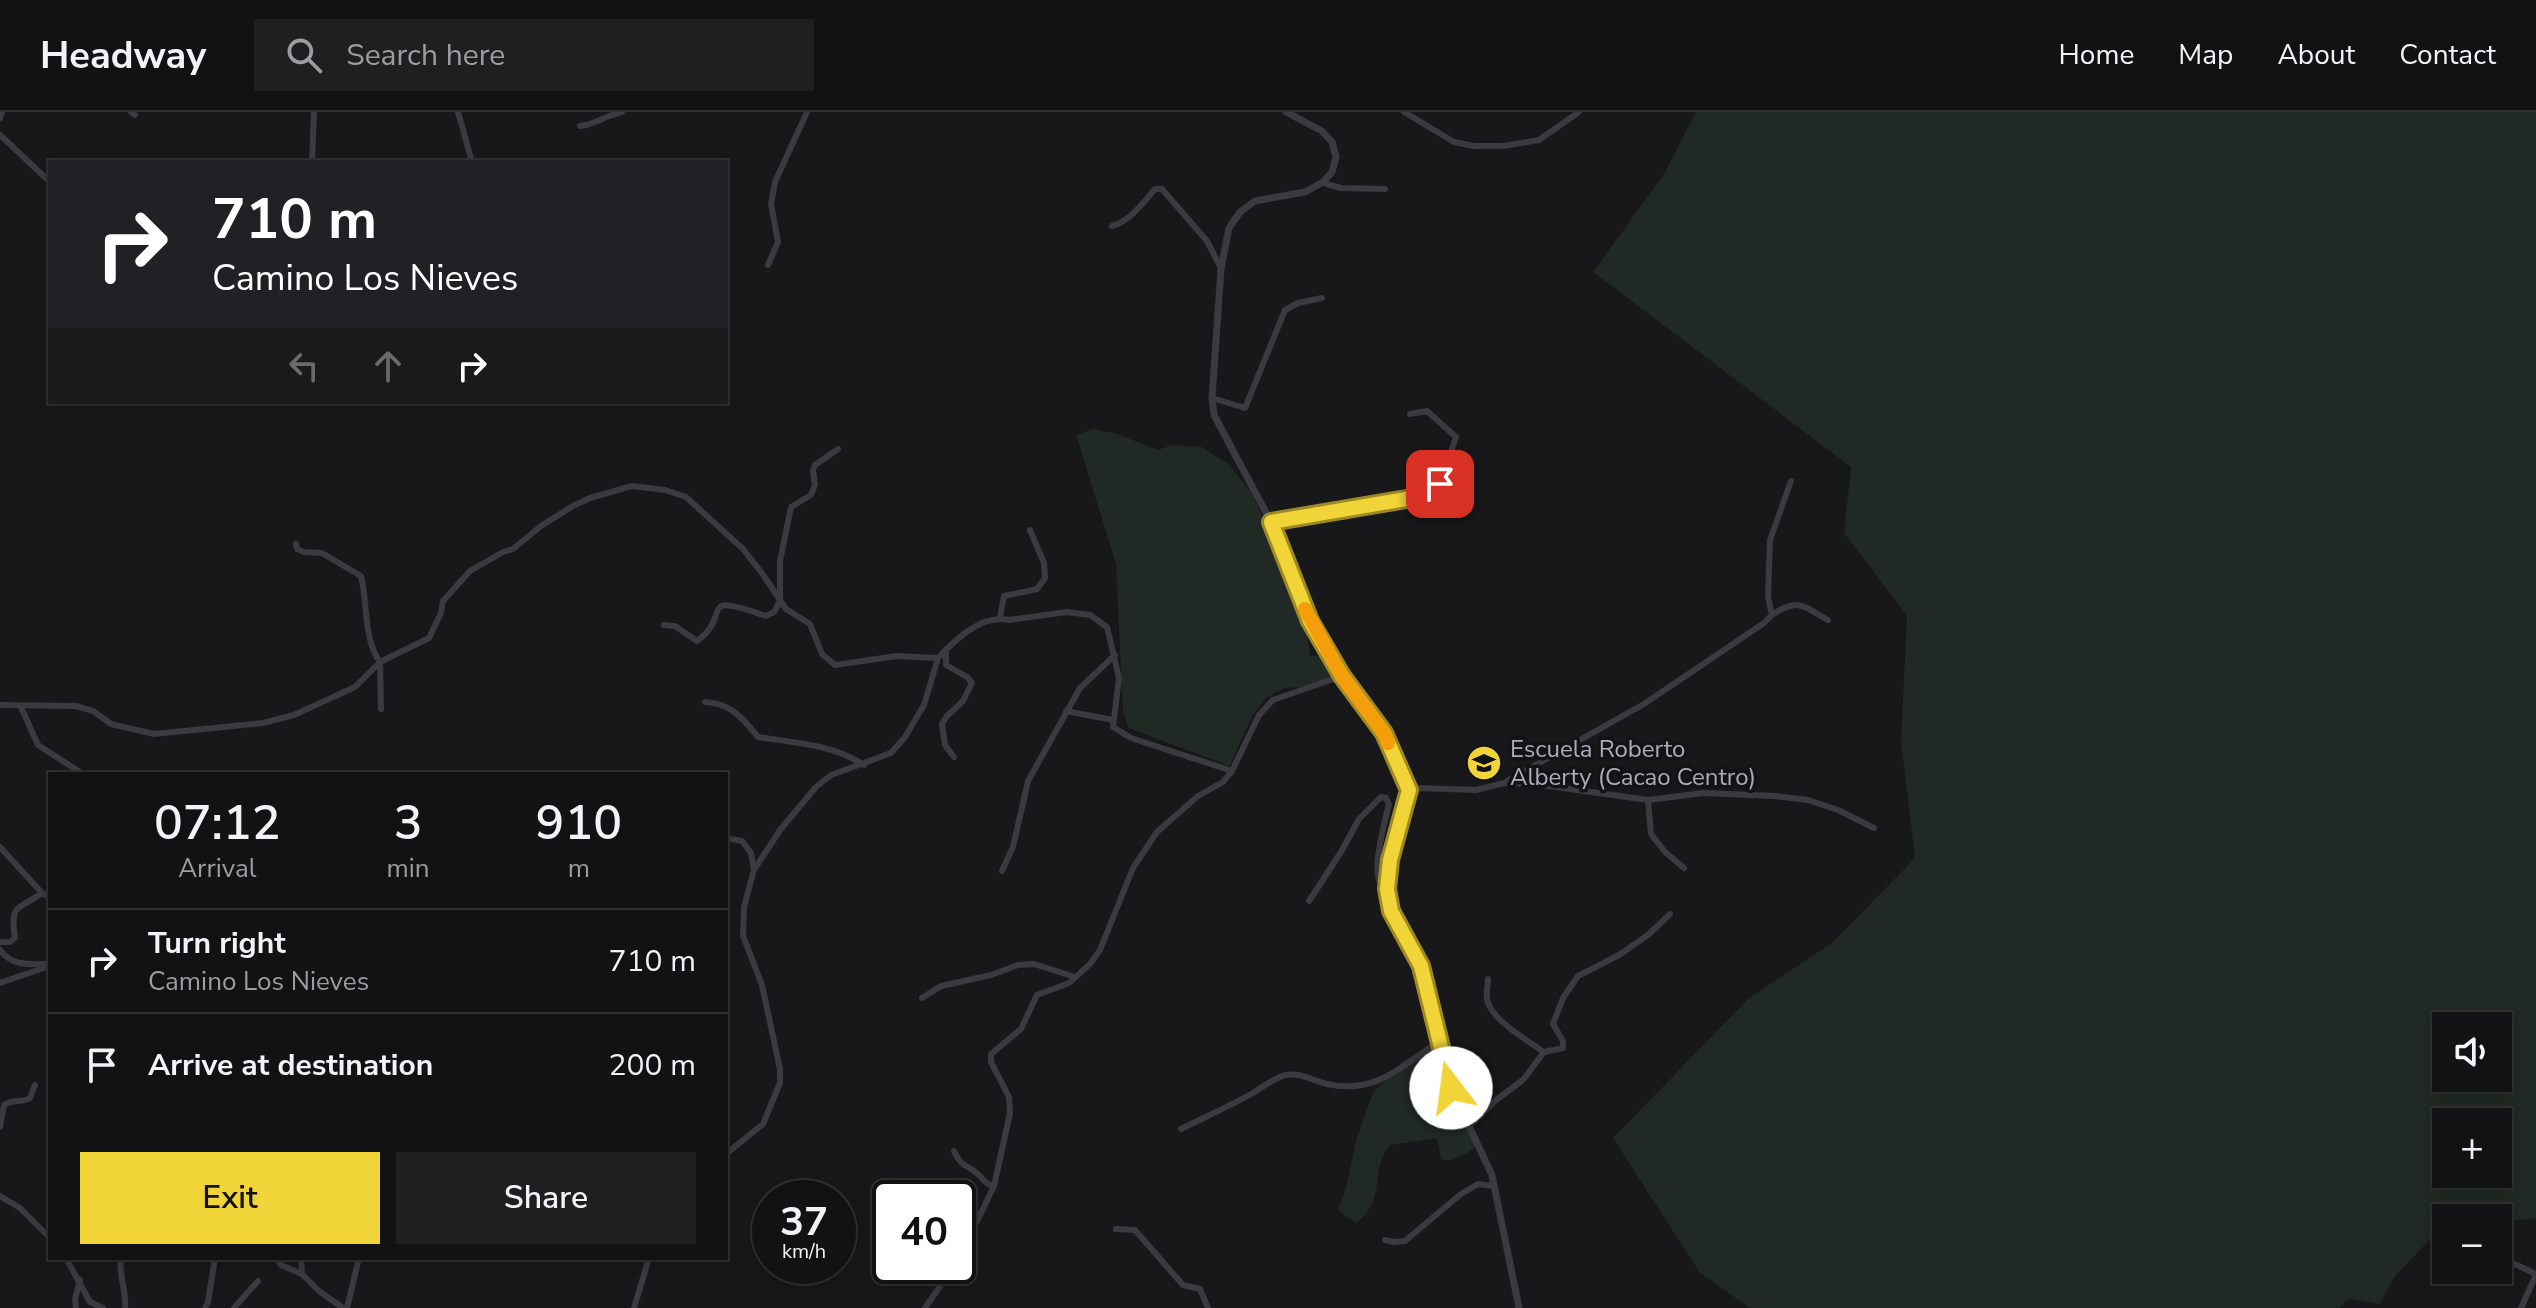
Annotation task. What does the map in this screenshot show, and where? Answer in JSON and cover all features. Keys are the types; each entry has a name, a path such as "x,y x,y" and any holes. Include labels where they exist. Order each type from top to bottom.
{"street":[{"path":"0,118 2,112"},
{"path":"312,160 314,112"},
{"path":"458,112 471,160"},
{"path":"580,126 596,124 622,112"},
{"path":"768,265 778,242 771,204 775,182 807,112"},
{"path":"1286,112 1322,131 1332,142 1336,157 1332,172 1323,183 1305,192 1255,201 1240,212 1229,228 1221,269 1212,398 1214,415 1271,522 1310,621 1342,676 1384,733 1409,790 1390,860 1387,889 1391,911 1421,966 1451,1088 1492,1175 1519,1308"},
{"path":"1404,112 1454,142 1503,146 1539,140 1579,112"},
{"path":"0,135 48,180"},
{"path":"1323,183 1360,190 1385,189"},
{"path":"1112,226 1120,224 1155,189 1162,189 1207,241 1221,269"},
{"path":"1212,398 1245,408 1285,310 1298,303 1322,298"},
{"path":"1271,522 1418,497 1440,484 1456,437 1427,411 1410,414"},
{"path":"664,625 675,626 697,641 707,634 722,604 735,605 766,616 774,612 780,601 780,561 791,507 811,495 815,485 815,465 838,449"},
{"path":"1772,615 1768,597 1770,540 1791,481"},
{"path":"0,705 76,706 93,711 111,724 154,734 263,723 303,711 355,687 380,662 429,638 443,601 470,571 513,549 573,506 632,486 665,490 686,497 743,549 786,609 810,624 822,654 835,665 897,656 938,658"},
{"path":"1000,618 1004,596 1037,589 1045,578 1044,563 1030,530"},
{"path":"296,544 297,549 322,553 361,576 367,598 367,622 380,662 381,709"},
{"path":"1409,790 1476,790 1504,783 1644,704 1788,604 1799,603 1828,620"},
{"path":"728,1152 763,1124 780,1083 780,1069 762,985 743,936 744,907 754,870 780,830 816,787 831,775 891,753 905,737 924,705 938,658 946,649 981,623 1000,618 1009,620 1067,612 1090,615 1107,627 1115,655 1119,678 1113,727 1131,738 1232,771"},
{"path":"946,649 946,665 972,683 963,701 942,724 945,745 954,757"},
{"path":"1002,871 1013,847 1028,781 1080,688 1115,655"},
{"path":"976,1224 994,1186 1010,1113 1009,1097 991,1062 991,1054 1021,1029 1037,995 1069,983 1090,964 1100,950 1133,868 1157,832 1198,796 1223,782 1232,771 1259,715 1273,700 1342,676"},
{"path":"705,702 721,703 743,718 758,737 821,746 846,754 864,765"},
{"path":"21,707 38,745 80,772"},
{"path":"1066,711 1113,720"},
{"path":"1504,783 1534,784 1648,800 1703,793 1808,800 1838,810 1874,828"},
{"path":"1309,901 1359,819 1381,797 1386,798 1389,804 1380,845 1378,876 1387,889"},
{"path":"1648,800 1651,834 1665,852 1684,868"},
{"path":"728,838 742,841 751,853 754,870"},
{"path":"0,847 48,896"},
{"path":"0,942 10,942 15,938 12,918 16,909 42,893"},
{"path":"1469,1126 1523,1080 1544,1052 1563,1048 1563,1041 1553,1024 1554,1016 1578,976 1619,955 1648,935 1670,914"},
{"path":"0,950 16,963 48,965"},
{"path":"922,998 941,986 991,975 1018,965 1034,964 1075,977"},
{"path":"0,983 48,966"},
{"path":"1488,979 1487,1002 1495,1013 1514,1032 1544,1052"},
{"path":"1181,1129 1251,1095 1283,1075 1302,1074 1326,1084 1350,1087 1369,1085 1383,1080 1439,1042"},
{"path":"0,1127 4,1105 9,1101 26,1101 35,1085"},
{"path":"954,1151 964,1167 976,1172 987,1185 994,1186"},
{"path":"1385,1240 1405,1241 1461,1194 1478,1184 1494,1186"},
{"path":"0,1196 20,1208 48,1236"},
{"path":"1116,1229 1135,1230 1183,1285 1200,1289 1208,1308"},
{"path":"67,1260 90,1302 103,1308"},
{"path":"121,1260 125,1308"},
{"path":"205,1308 215,1260"},
{"path":"278,1260 281,1265 302,1274 319,1291 345,1308 358,1260"},
{"path":"301,1260 302,1274"},
{"path":"634,1308 648,1260"},
{"path":"2512,1263 2536,1274 2521,1308"},
{"path":"76,1308 80,1280"},
{"path":"234,1308 258,1281"},
{"path":"925,1308 942,1284"}],"shaded area":[{"path":"1696,112 2536,112 2536,1218 2512,1221 2512,1204 2432,1204 2432,1237 2394,1277 2380,1304 2349,1299 2339,1308 1750,1308 1700,1273 1613,1138 1749,998 1832,943 1915,858 1901,741 1907,616 1844,533 1851,467 1593,272 1664,174"},
{"path":"1093,429 1117,434 1158,450 1172,445 1202,447 1228,464 1251,492 1297,593 1311,656 1321,656 1331,672 1331,677 1306,687 1283,688 1266,698 1252,716 1230,766 1128,728 1123,711 1116,564 1076,435"},
{"path":"1436,1040 1446,1084 1476,1147 1459,1157 1445,1160 1441,1159 1437,1138 1390,1145 1380,1164 1372,1204 1356,1223 1338,1210 1357,1137 1373,1093 1402,1062"}],"slow traffic":[{"path":"1305,609 1342,676 1388,743"}],"place":[{"name":"Escuela Roberto Alberty (Cacao Centro)","path":"1484,763"}],"route":[{"path":"1440,484 1418,497 1271,522 1310,621 1342,676 1384,733 1409,790 1390,860 1387,889 1391,911 1421,966 1451,1088"}]}
